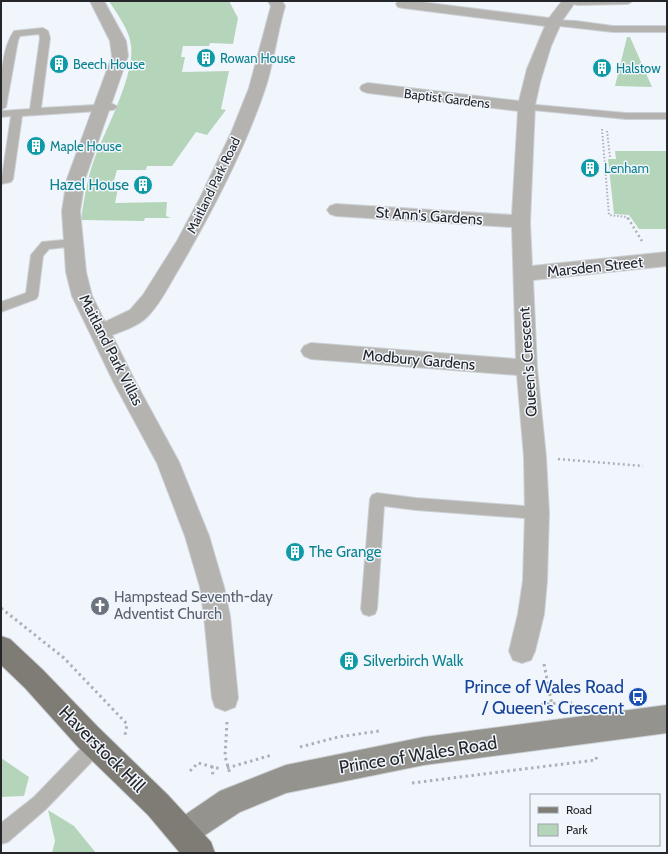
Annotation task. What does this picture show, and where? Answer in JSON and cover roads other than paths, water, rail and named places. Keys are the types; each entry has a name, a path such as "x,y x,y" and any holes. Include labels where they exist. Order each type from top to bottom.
{"main road":[{"name":"Haverstock Hill","path":"1,648 34,679 96,745 158,805 191,843"}],"street":[{"name":"Maitland Park Villas","path":"97,1 118,41 120,56 108,108 76,179 71,211 76,272 82,296 125,383 168,462 197,536 212,587 217,616 225,698"},
{"name":"Queen's Crescent","path":"522,650 531,614 535,581 536,514 535,457 527,368 521,222 526,107 539,60 554,23 570,1"},
{"name":"Maitland Park Road","path":"100,332 125,322 140,312 151,298 190,234 214,189 256,89 281,3"},
{"path":"403,4 554,23"},
{"name":"Baptist Gardens","path":"368,88 526,107"},
{"name":"St Ann's Gardens","path":"336,210 521,222"},
{"name":"Marsden Street","path":"523,274 667,259"},
{"name":"Modbury Gardens","path":"311,351 527,368"},
{"name":"Prince of Wales Road","path":"191,843 230,801 286,779 424,751 667,719"}],"lane":[{"path":"570,1 628,1"},
{"path":"554,23 576,24 613,30 667,29"},
{"path":"1,107 13,40 17,33 43,31 45,38 35,112"},
{"path":"526,107 626,116 667,116"},
{"path":"1,114 108,108"},
{"path":"1,180 7,179 17,113"},
{"path":"1,308 32,296 37,255 46,245 73,243"},
{"path":"369,609 377,499 416,504 536,514"},
{"path":"1,835 40,803 96,745"}],"place":[{"name":"Rowan House","path":"206,58"},
{"name":"Beech House","path":"59,64"},
{"name":"Halstow","path":"602,68"},
{"name":"Maple House","path":"36,146"},
{"name":"Lenham","path":"590,168"},
{"name":"Hazel House","path":"143,185"},
{"name":"The Grange","path":"295,552"},
{"name":"Hampstead Seventh-day Adventist Church","path":"100,606"},
{"name":"Silverbirch Walk","path":"349,661"},
{"name":"Prince of Wales Road / Queen's Crescent","path":"638,697"}]}
